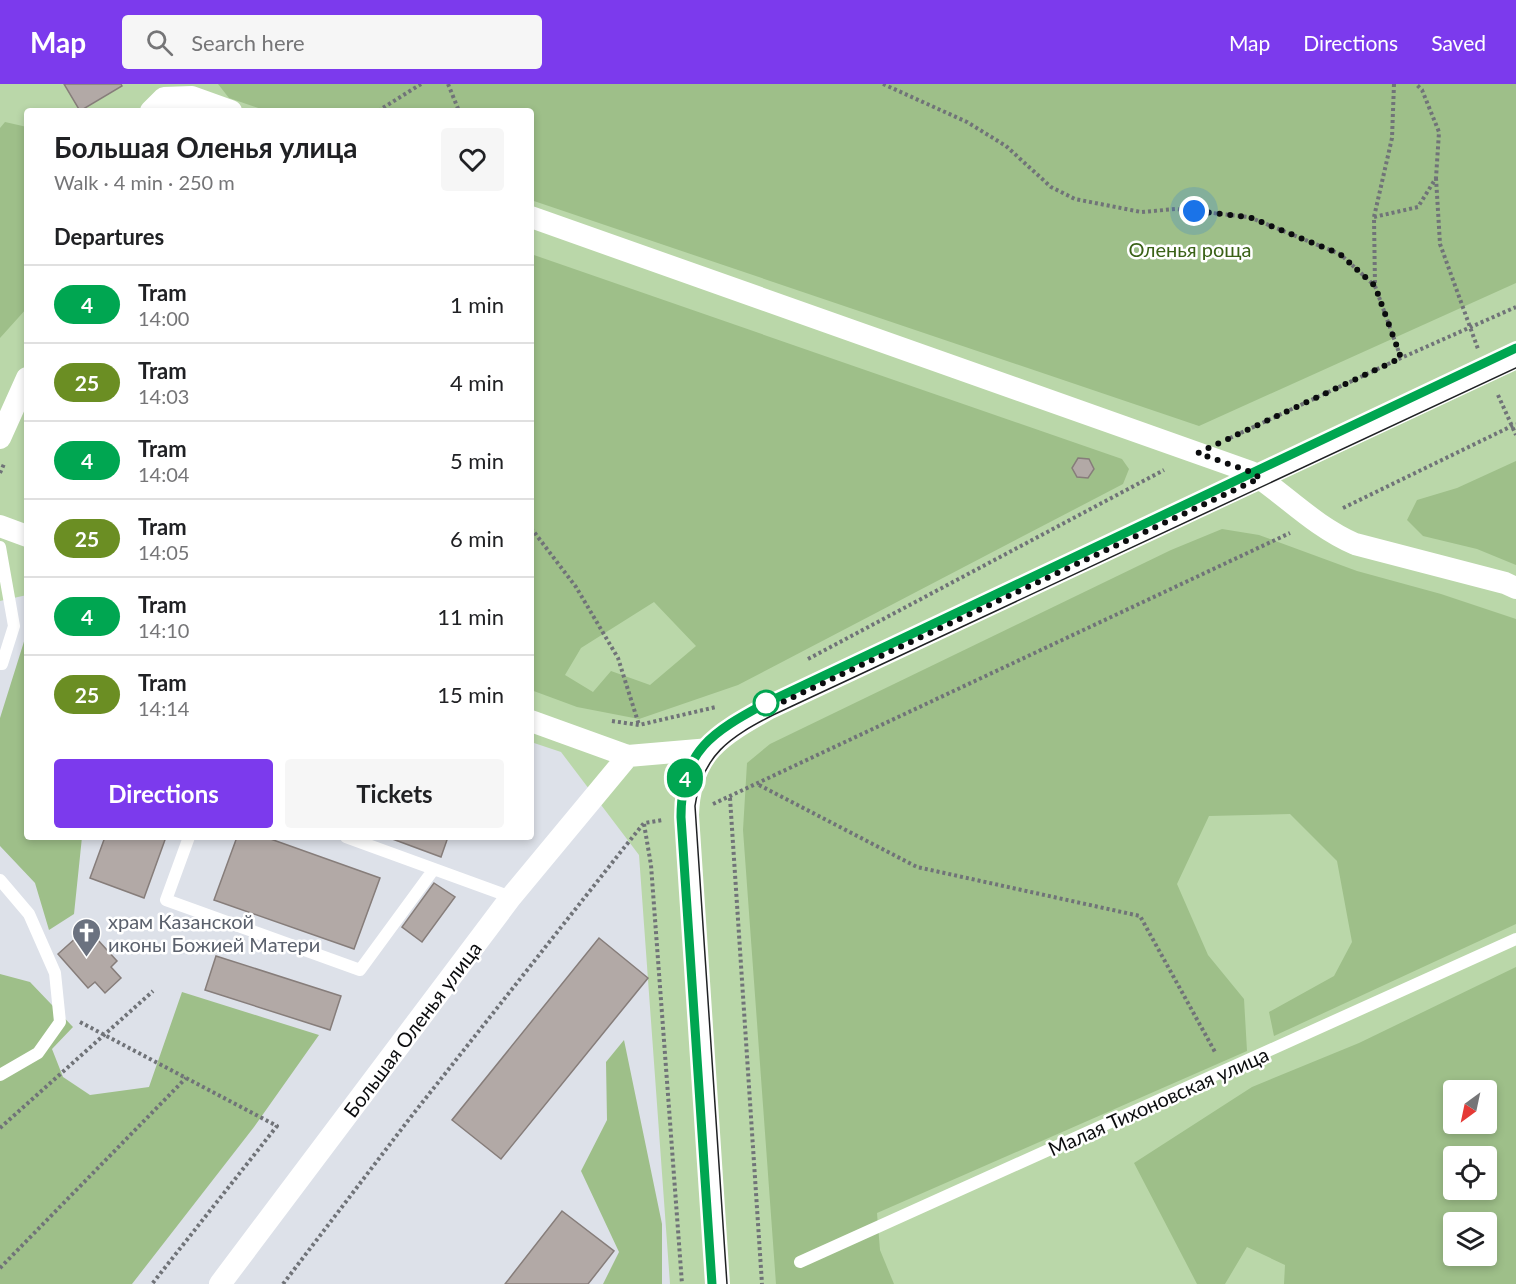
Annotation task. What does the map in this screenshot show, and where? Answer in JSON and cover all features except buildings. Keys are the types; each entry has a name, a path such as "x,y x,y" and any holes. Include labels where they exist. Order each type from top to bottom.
{"street":[{"path":"154,108 164,98 192,97 223,108"},
{"path":"534,218 1251,472 1315,522 1334,535 1355,544 1505,583 1516,588"},
{"path":"719,1284 688,815 691,784 699,765 710,749 731,730 770,708 1516,358"},
{"path":"0,438 24,385"},
{"path":"0,526 24,535"},
{"path":"534,722 628,756 710,749"},
{"name":"Большая Оленья улица","path":"220,1284 511,897 628,756"}],"lane":[{"path":"0,547 14,626 1,666"},
{"path":"188,840 166,900 360,970 434,869"},
{"path":"354,840 511,897"},
{"path":"0,880 29,914 56,973 60,1022 38,1053 0,1075"},
{"name":"Малая Тихоновская улица","path":"800,1262 1516,939"}],"path":[{"path":"383,108 421,84"},
{"path":"448,84 458,108"},
{"path":"883,84 967,122 1006,146 1051,187 1075,199 1141,212 1176,209 1249,217 1340,254 1375,286"},
{"path":"1394,84 1392,138 1374,217 1375,286 1401,358"},
{"path":"1416,84 1422,90 1439,132 1436,178 1440,244 1486,372 1514,425 1516,435"},
{"path":"1374,217 1418,207 1436,178"},
{"path":"797,664 1198,453 1516,307"},
{"path":"283,1284 406,1123 644,823 688,815 730,798 1315,522 1514,425"},
{"path":"534,532 576,587 618,658 639,725 713,709 723,704"},
{"path":"758,784 917,867 1140,916 1226,1071"},
{"path":"730,798 762,1284"},
{"path":"644,823 651,865 682,1284"},
{"path":"0,1128 153,991"},
{"path":"58,1010 277,1126 152,1284"},
{"path":"0,1268 186,1078"}],"green space":[{"path":"0,84 1516,84 1516,1284 670,1284 639,855 561,752 534,743 534,108 24,108 24,596 0,601"},
{"name":"Оленья роща","path":"218,84 1516,84 1516,283 1199,426 534,201 534,108 258,108 229,98"},
{"path":"5,122 24,126 24,311 0,338 0,128"},
{"path":"534,255 1122,459 1129,469 1123,484 738,685 639,719 577,707 534,691","holes":["654,602 696,646 650,685 611,671 593,692 565,675 581,648"]},
{"path":"1516,461 1516,565 1477,549 1423,536 1407,520 1417,500 1457,488"},
{"path":"1222,529 1259,535 1357,571 1441,594 1516,619 1516,924 1274,1036 1269,1012 1334,976 1352,942 1337,861 1290,814 1209,816 1177,884 1208,955 1244,999 1247,1051 877,1213 880,1250 894,1284 776,1284 743,830 747,763 770,744 1171,550"},
{"path":"24,642 24,840 82,840 74,914 49,930 35,883 0,846 0,718"},
{"path":"1516,967 1516,1284 1284,1284 1285,1265 1247,1247 1225,1284 1197,1284 1134,1163 1252,1087 1359,1043"},
{"path":"0,974 30,982 73,1027 52,1049 63,1077 90,1095 149,1087 182,992 319,1035 254,1127 132,1284 0,1284"},
{"path":"624,1040 662,1224 662,1284 603,1284 619,1252 581,1171 607,1120 606,1062"}],"tram line":[{"path":"712,1284 681,817 682,794 687,775 694,759 704,746 730,724 766,703 1516,348"},
{"name":"4","path":"712,1284 681,817 684,780 704,744 723,728 766,703 1516,348"},
{"path":"727,1284 695,806 704,773 720,750 744,731 773,715 1516,368"}],"place":[{"name":"храм Казанской иконы Божией Матери","path":"87,958"}],"route":[{"path":"766,703 770,708 1260,478 1251,472 1198,453 1401,358 1375,286 1340,254 1249,217 1194,211"}]}
